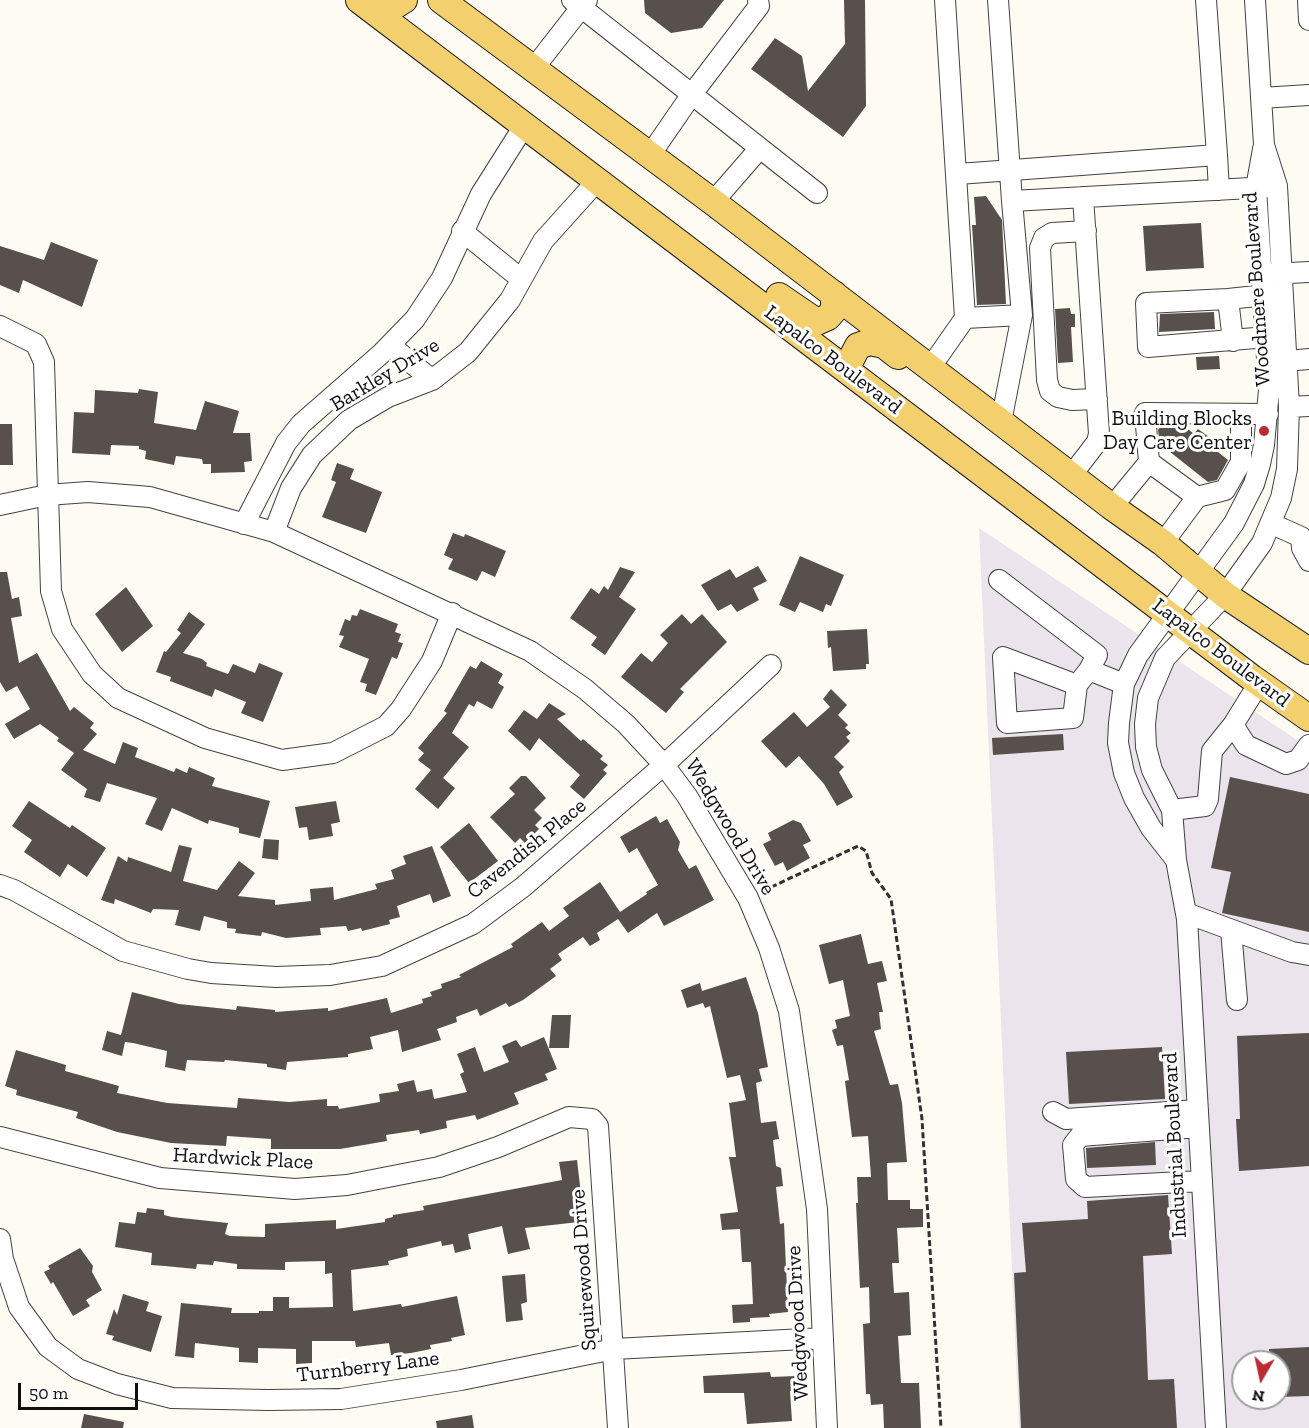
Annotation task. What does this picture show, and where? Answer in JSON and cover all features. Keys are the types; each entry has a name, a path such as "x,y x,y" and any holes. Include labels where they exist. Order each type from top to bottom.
{"main road":[{"name":"Lapalco Boulevard","path":"358,0 1259,683 1309,718"},
{"path":"385,0 396,5 404,0"},
{"path":"441,0 713,202 1048,459 1163,543 1225,595 1309,651"},
{"path":"668,234 720,252 817,322 828,317 834,310 834,294"},
{"path":"846,369 858,346 870,342 884,345 989,429 1048,459"}],"street":[{"path":"650,155 692,94 759,6 758,0"},
{"path":"930,368 965,318 958,174 945,0"},
{"path":"998,0 1022,315 1001,422"},
{"path":"1206,0 1219,190"},
{"name":"Woodmere Boulevard","path":"1254,0 1264,145 1276,186 1272,284"},
{"path":"1308,0 1309,20"},
{"path":"534,68 580,2 817,193"},
{"path":"1261,98 1309,95"},
{"path":"244,524 286,443 313,412 390,345 415,319 442,278 481,194 524,126"},
{"name":"Woodmere Boulevard","path":"1197,573 1233,523 1254,484 1264,445 1277,362 1272,284 1256,188 1264,145"},
{"path":"713,202 760,148"},
{"path":"958,174 1217,155"},
{"name":"Barkley Drive","path":"274,532 291,488 312,455 349,420 388,397 432,380 468,351 510,300 543,241 597,181"},
{"path":"1012,201 1276,186"},
{"path":"1071,476 1097,442 1083,197"},
{"path":"462,231 521,279"},
{"path":"1086,231 1052,233 1044,238 1040,248 1047,385 1050,391 1058,397 1096,399"},
{"path":"1276,336 1148,347 1146,303 1228,299 1309,272"},
{"path":"1228,299 1233,341"},
{"path":"965,318 1022,315"},
{"path":"0,326 36,344 44,362 51,591 62,628 92,674 118,698 205,738 282,760 333,753 386,726 401,710 432,661 452,614"},
{"path":"390,345 432,380"},
{"path":"1277,362 1309,359"},
{"name":"Woodmere Boulevard","path":"1225,595 1272,524 1287,470 1289,407 1277,362"},
{"path":"1289,407 1309,406"},
{"path":"313,412 336,432"},
{"path":"1112,507 1149,462 1144,413 1268,414"},
{"path":"1163,543 1197,497 1225,490 1241,462 1241,414"},
{"path":"1149,462 1197,497"},
{"name":"Wedgwood Drive","path":"0,505 47,495 88,492 150,497 274,532 530,651 585,689 626,724 664,765 687,796 748,898 769,948 789,1011 813,1166 827,1428"},
{"path":"1272,524 1301,537 1302,548 1309,561"},
{"name":"Industrial Boulevard","path":"1176,860 1151,828 1124,773 1118,743 1124,684 1138,656 1167,612 1197,573"},
{"path":"999,580 1097,655 1083,677 1124,684"},
{"name":"Industrial Boulevard","path":"1216,1428 1186,913 1176,860 1172,810 1152,770 1146,747 1145,724 1155,678 1165,658 1189,629 1225,595"},
{"name":"Cavendish Place","path":"0,885 14,890 123,951 188,969 211,973 276,977 330,975 382,966 472,924 523,887 664,765 771,664"},
{"path":"1172,810 1205,806 1208,799 1212,751 1233,725 1259,683"},
{"path":"1233,725 1246,745 1286,764 1298,760 1309,745"},
{"path":"1186,913 1292,952 1309,955"},
{"path":"1231,930 1237,1000"},
{"path":"1053,1112 1066,1119 1198,1119"},
{"name":"Hardwick Place","path":"0,1137 160,1178 295,1189 347,1185 439,1167 498,1147 569,1117 585,1118"},
{"name":"Squirewood Drive","path":"585,1118 592,1119 598,1126 618,1428"},
{"path":"1198,1119 1080,1136 1073,1145 1076,1179 1085,1188 1202,1181"},
{"name":"Turnberry Lane","path":"0,1239 3,1259 19,1307 48,1347 78,1369 117,1384 172,1398 341,1399 461,1380 614,1349 823,1338"}],"path":[{"path":"748,898 858,846 866,851 872,873 891,899 922,1119 941,1428"}],"shaded area":[{"path":"979,528 1309,748 1309,1428 1019,1428"}],"building":[{"path":"644,0 724,0 702,28 671,33 645,13"},
{"path":"844,0 865,0 866,106 843,137 751,69 775,38 802,56 808,91 845,44"},
{"path":"986,196 1002,220 1006,304 977,305 972,225 976,225 974,197"},
{"path":"1201,223 1204,268 1146,271 1143,226"},
{"path":"51,242 98,260 82,307 23,280 19,293 0,285 0,246 44,260"},
{"path":"1070,308 1071,314 1075,314 1075,327 1071,327 1073,362 1058,363 1055,309"},
{"path":"1214,312 1215,329 1159,332 1160,314"},
{"path":"1219,356 1220,369 1197,370 1196,357"},
{"path":"139,389 158,392 154,423 196,430 205,401 239,411 233,433 250,433 252,461 244,462 245,472 211,473 211,464 203,464 202,459 176,456 174,465 145,459 146,451 139,449 139,446 111,445 110,455 72,453 74,412 94,413 95,390 138,393"},
{"path":"0,424 12,424 13,465 0,465"},
{"path":"1162,425 1183,425 1194,434 1198,429 1212,439 1208,444 1228,460 1217,480 1208,482 1160,444 1158,430"},
{"path":"337,463 354,469 350,479 382,492 366,533 322,517 336,482 331,480"},
{"path":"453,533 464,537 465,534 506,551 495,577 482,571 477,581 448,569 453,559 444,555"},
{"path":"800,556 844,575 831,606 826,604 823,612 800,602 795,612 779,605"},
{"path":"758,566 767,581 753,588 759,600 737,612 731,604 718,611 701,585 730,569 736,578"},
{"path":"620,567 635,572 619,597 636,609 605,655 591,645 597,637 570,618 591,588 599,594 604,586 608,590"},
{"path":"0,572 7,572 12,599 19,597 22,616 11,618 19,663 37,653 70,711 74,707 94,723 90,728 97,734 83,750 115,764 123,742 138,748 135,757 174,772 176,768 187,773 189,767 215,778 212,786 270,801 260,838 239,833 239,828 209,820 208,824 172,808 162,831 145,824 157,798 107,783 100,802 84,797 87,789 61,770 74,753 57,741 59,738 40,724 14,739 5,724 30,709 17,686 6,692 0,682"},
{"path":"126,587 153,626 122,652 95,614"},
{"path":"360,609 398,624 395,632 401,634 398,642 403,643 397,659 392,657 376,695 365,691 367,684 360,682 369,659 339,647 344,636 339,635 345,619 350,621 352,615 357,616"},
{"path":"189,612 205,624 183,653 202,659 207,663 206,666 228,674 233,664 255,673 259,663 283,673 263,722 241,713 246,702 215,689 212,697 170,681 171,677 156,672 164,651 166,652 181,633 177,630"},
{"path":"682,614 691,624 702,614 727,642 680,689 684,692 666,713 621,677 641,653 652,662 668,643 660,635"},
{"path":"867,629 869,664 866,664 866,669 833,671 827,631"},
{"path":"481,661 503,674 498,683 504,687 492,709 477,701 474,707 469,704 452,733 469,747 443,778 455,788 438,809 415,789 431,770 418,760 424,753 418,748 447,713 444,711 470,666 476,669"},
{"path":"831,689 847,705 838,715 848,725 845,728 851,733 846,737 850,741 834,757 844,767 839,772 853,797 837,806 824,784 799,756 786,768 761,741 794,712 807,727 830,707 823,699"},
{"path":"549,703 566,714 557,719 581,741 583,739 603,756 600,759 608,765 603,770 607,773 584,799 570,787 580,775 539,738 530,751 508,731 524,710 537,719"},
{"path":"1063,734 1064,750 993,755 992,738"},
{"path":"521,776 526,776 546,798 534,810 542,818 535,825 539,829 525,843 520,838 515,843 490,817 515,794 509,788"},
{"path":"1230,777 1309,794 1309,932 1222,913 1231,872 1211,868"},
{"path":"29,801 70,828 72,825 106,848 87,877 68,864 60,877 24,852 32,840 12,826"},
{"path":"336,801 340,822 331,824 333,836 309,840 307,827 299,828 295,807"},
{"path":"656,816 660,823 667,819 680,842 678,850 689,869 696,865 714,900 664,926 657,913 628,933 618,919 597,933 600,940 590,946 583,937 558,954 562,960 550,969 556,976 523,1000 509,1007 506,1003 480,1016 477,1009 456,1017 457,1022 437,1029 441,1040 402,1052 398,1030 370,1037 373,1049 348,1054 348,1057 287,1062 286,1070 267,1067 267,1064 225,1060 224,1062 187,1060 185,1071 165,1067 167,1051 125,1042 122,1056 102,1050 107,1031 121,1035 132,992 179,1004 236,1010 237,1006 275,1010 275,1012 328,1008 328,1011 387,998 391,1013 423,1003 422,999 432,996 430,992 442,988 441,984 461,977 459,975 513,947 511,944 542,922 549,931 569,916 563,908 600,882 620,912 647,894 646,892 658,885 637,848 629,853 620,837"},
{"path":"793,820 801,823 811,841 803,845 810,858 787,871 783,862 775,866 763,844 771,840 768,833"},
{"path":"469,823 498,861 469,883 440,847"},
{"path":"264,839 279,840 278,860 262,858"},
{"path":"179,845 192,848 183,881 217,890 239,861 255,873 238,896 275,900 275,905 311,901 310,889 333,887 334,900 377,889 375,884 394,879 391,870 406,864 403,856 432,846 451,896 433,903 430,894 397,906 400,917 389,920 390,924 362,931 361,928 348,931 346,926 320,928 321,935 286,938 262,932 261,936 235,933 236,929 227,928 227,922 204,916 200,931 175,925 179,910 153,909 151,913 115,899 114,904 101,900 118,856 127,862 128,857 171,872"},
{"path":"861,934 868,964 882,961 887,981 877,983 883,1012 879,1012 881,1029 874,1031 890,1085 898,1084 902,1103 907,1162 887,1163 888,1200 910,1200 910,1209 923,1209 923,1227 897,1228 899,1263 892,1263 894,1293 909,1292 911,1335 898,1336 901,1383 919,1383 921,1428 884,1428 883,1404 871,1405 870,1394 866,1394 863,1324 870,1323 869,1287 860,1288 856,1203 858,1203 857,1177 871,1177 868,1136 852,1137 845,1081 849,1080 843,1045 837,1046 832,1030 837,1028 835,1020 850,1016 843,980 829,984 819,945"},
{"path":"746,977 758,1013 768,1067 759,1069 762,1081 756,1083 761,1123 776,1121 779,1139 773,1140 776,1166 781,1168 783,1186 776,1187 780,1224 784,1223 788,1312 769,1314 770,1317 750,1318 750,1322 733,1323 732,1305 753,1304 751,1262 742,1262 740,1229 722,1230 720,1214 738,1212 729,1157 736,1157 729,1103 746,1100 740,1075 727,1078 710,1006 705,1008 703,1003 687,1008 681,990 700,983 702,991"},
{"path":"552,1015 571,1015 569,1048 549,1048"},
{"path":"1309,1033 1309,1166 1239,1171 1236,1119 1240,1119 1237,1036"},
{"path":"544,1037 557,1069 545,1074 548,1080 514,1093 519,1104 477,1120 475,1115 446,1121 447,1128 420,1134 419,1130 386,1135 387,1141 340,1149 271,1149 271,1139 227,1136 226,1146 171,1143 117,1132 76,1118 78,1112 16,1095 17,1090 5,1086 16,1050 66,1065 65,1071 119,1086 117,1093 167,1103 237,1108 238,1098 289,1102 327,1099 327,1106 338,1106 339,1109 380,1102 379,1094 399,1091 397,1084 414,1080 417,1092 432,1089 434,1099 467,1092 460,1074 464,1072 457,1054 475,1047 484,1072 509,1062 502,1046 516,1040 521,1047"},
{"path":"1162,1047 1165,1099 1069,1104 1066,1052"},
{"path":"1155,1142 1156,1165 1087,1168 1086,1148"},
{"path":"577,1160 583,1211 578,1212 579,1222 525,1228 530,1249 508,1254 502,1226 468,1234 471,1249 455,1253 453,1244 442,1246 441,1241 407,1249 408,1256 388,1261 389,1265 351,1270 353,1311 401,1304 402,1307 457,1296 465,1335 451,1338 452,1341 430,1345 431,1349 411,1353 391,1355 389,1343 356,1347 355,1341 312,1341 312,1363 296,1364 296,1349 258,1348 258,1363 239,1362 239,1348 195,1343 194,1358 175,1356 181,1303 232,1308 231,1313 259,1313 259,1311 273,1311 273,1297 289,1297 289,1308 333,1307 332,1273 325,1274 325,1261 285,1262 285,1270 237,1269 237,1264 214,1261 213,1265 197,1264 196,1269 151,1265 152,1253 115,1247 119,1222 135,1224 137,1212 146,1213 147,1208 164,1210 164,1215 172,1217 228,1223 225,1234 230,1236 265,1237 265,1224 336,1220 336,1229 385,1222 385,1219 393,1215 424,1210 423,1206 562,1180 559,1162"},
{"path":"1168,1195 1172,1254 1143,1256 1148,1380 1174,1379 1177,1428 1021,1428 1014,1273 1026,1272 1022,1223 1088,1219 1087,1201"},
{"path":"80,1248 93,1266 92,1272 102,1290 86,1300 90,1306 73,1316 53,1282 51,1284 44,1272 50,1269 48,1266"},
{"path":"525,1274 527,1302 521,1304 523,1320 506,1322 502,1276"},
{"path":"123,1294 149,1302 146,1311 162,1316 151,1352 112,1340 114,1336 106,1334 114,1309 117,1315"},
{"path":"1309,1347 1309,1396 1291,1397 1291,1350 1269,1349"},
{"path":"770,1372 771,1377 796,1376 797,1390 790,1391 792,1421 747,1424 744,1393 704,1393 703,1376"},
{"path":"84,1414 124,1422 123,1428 81,1428"},
{"path":"472,1415 474,1428 437,1428 436,1421"}],"place":[{"name":"Building Blocks Day Care Center","path":"1264,431"}]}
